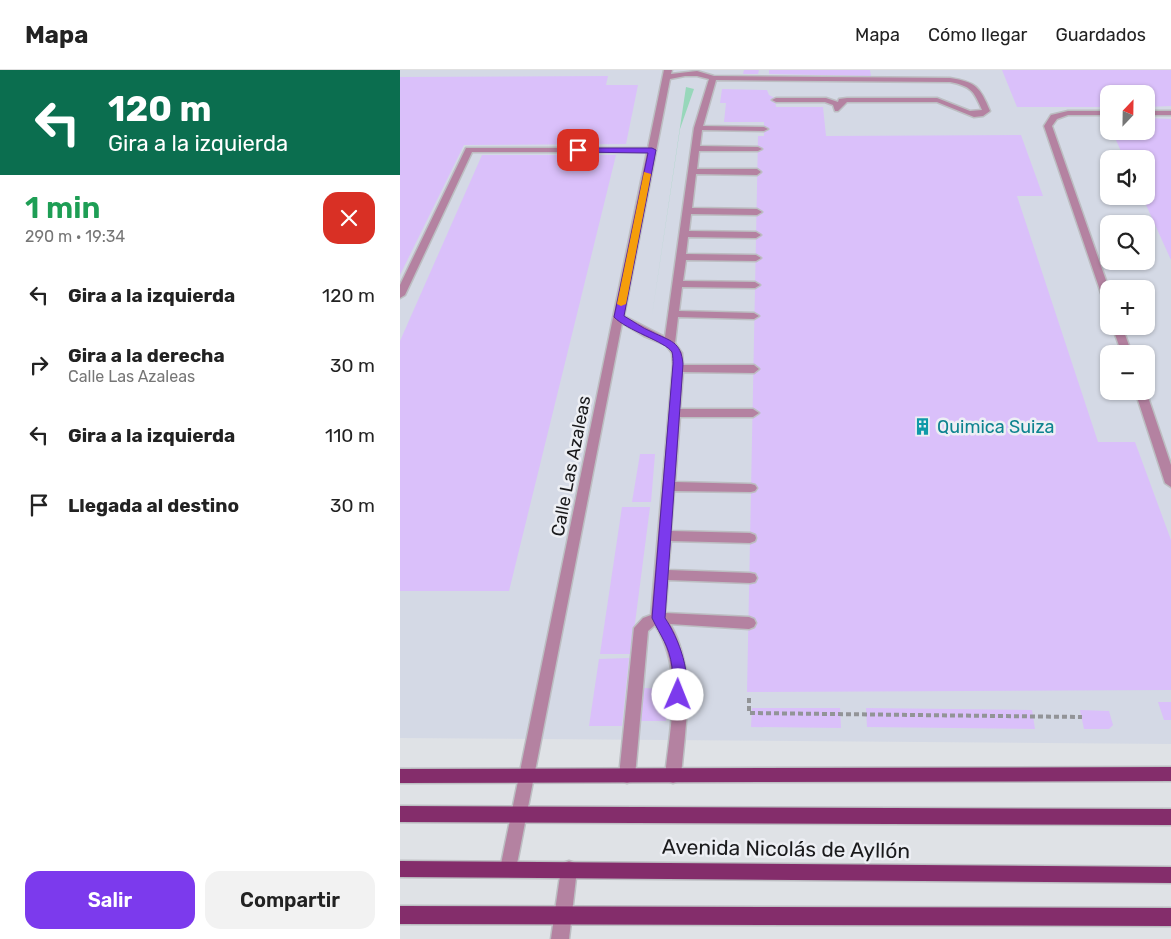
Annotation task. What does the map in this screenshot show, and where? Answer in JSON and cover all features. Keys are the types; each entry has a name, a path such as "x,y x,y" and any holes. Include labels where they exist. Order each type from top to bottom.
{"main road":[{"path":"400,776 1171,774"},
{"name":"Avenida Nicolás de Ayllón","path":"400,814 1171,817"},
{"name":"Avenida Nicolás de Ayllón","path":"400,869 1171,875"},
{"path":"400,914 1171,918"}],"street":[{"path":"667,73 699,73 713,78 765,74 950,80 976,87 986,111 977,114 966,113 950,103 938,100 847,100 842,101 838,109 836,104 826,100 776,100"},
{"name":"Calle Las Azaleas","path":"508,869 667,73"},
{"path":"670,343 698,128 713,78"},
{"path":"1100,112 1068,112 1054,116 1048,126 1101,280"},
{"path":"1155,112 1171,112"},
{"path":"698,128 764,129"},
{"path":"695,148 758,149"},
{"path":"400,295 469,150 652,150"},
{"path":"692,171 757,172"},
{"path":"687,211 757,212"},
{"path":"684,234 756,235"},
{"path":"681,257 756,258"},
{"path":"678,284 755,285"},
{"path":"674,314 754,316"},
{"path":"619,317 648,334 670,343 678,353 658,618 668,633 675,650 679,669 674,776"},
{"path":"678,368 754,369"},
{"path":"1143,400 1171,483"},
{"path":"674,413 753,413"},
{"path":"669,486 751,488"},
{"path":"665,536 750,538"},
{"path":"662,575 750,578"},
{"path":"627,776 641,628 648,622 658,618 749,623"},
{"path":"560,939 569,869"}],"path":[{"path":"749,698 749,713 1082,717"}],"shaded area":[{"path":"400,70 1171,70 1171,744 400,738"}],"green space":[{"path":"686,87 694,89 680,129 651,322"}],"building":[{"path":"744,70 759,70 758,74 743,74"},
{"path":"769,70 870,70 871,76 769,74"},
{"path":"1002,70 1171,70 1171,106 1155,107 1155,85 1100,85 1100,107 1017,107"},
{"path":"608,76 606,85 638,85 626,144 464,145 400,275 400,77"},
{"name":"Quimica Suiza","path":"722,89 767,90 769,95 775,98 776,107 823,107 826,136 1021,135 1043,196 1017,196 1098,442 1135,442 1171,540 1171,690 747,692 758,136 764,136 764,122 724,122 726,103 720,103"},
{"path":"1155,118 1171,119 1171,260 1155,225 1155,215 1151,215 1146,205 1155,205 1155,150 1120,150 1116,140 1155,140"},
{"path":"482,155 616,155 509,591 400,591 400,341"},
{"path":"640,454 655,454 651,502 632,502"},
{"path":"622,507 650,507 631,654 600,654"},
{"path":"629,658 622,726 589,726 599,659"},
{"path":"644,688 668,689 666,721 641,721"},
{"path":"1158,702 1171,702 1171,720 1164,720"},
{"path":"752,708 840,708 841,728 751,727"},
{"path":"866,708 1032,710 1035,729 867,727"},
{"path":"1080,710 1109,711 1113,725 1109,729 1084,729"}],"slow traffic":[{"path":"621,304 647,174"}],"place":[{"name":"Quimica Suiza","path":"923,427"}],"route":[{"path":"578,150 652,150 619,317 648,334 670,343 678,353 658,618 668,633 675,650 679,669 678,695"}]}
